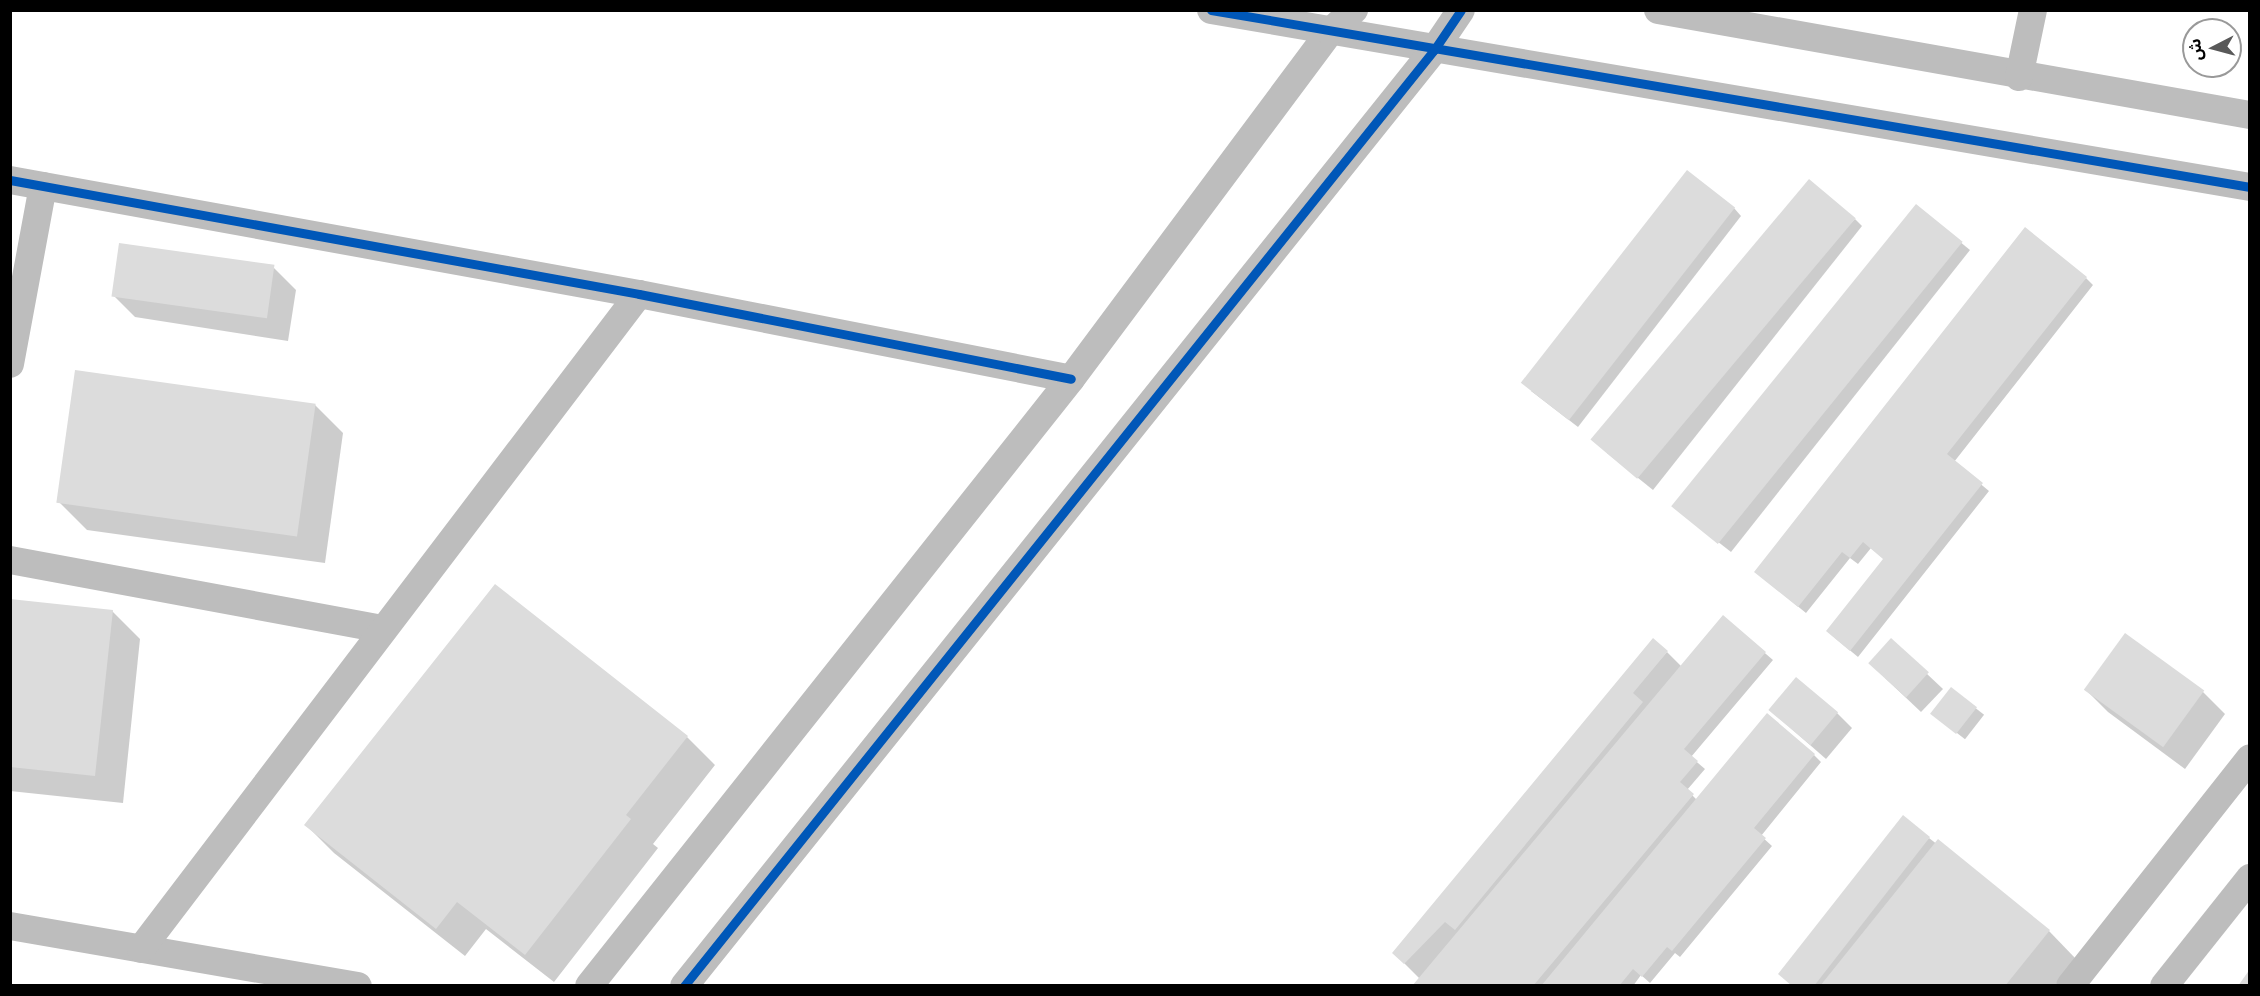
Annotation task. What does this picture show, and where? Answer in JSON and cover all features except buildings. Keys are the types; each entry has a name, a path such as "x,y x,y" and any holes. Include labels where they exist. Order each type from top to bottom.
{"street":[{"path":"1211,10 2250,188"},
{"path":"588,986 1071,379 1330,32 1354,10"},
{"path":"684,986 1434,50 1461,10"},
{"path":"1658,10 2019,77 2250,116"},
{"path":"2019,77 2033,10"},
{"path":"10,180 639,294 1071,379"},
{"path":"10,364 43,186"},
{"path":"141,949 639,294"},
{"path":"10,560 384,629"},
{"path":"2070,986 2250,758"},
{"path":"2164,986 2250,878"},
{"path":"10,927 358,986"}],"cycle path":[{"path":"1211,10 2250,187"},
{"path":"684,986 1434,50 1461,10"},
{"path":"10,180 639,294 1071,379"}]}
